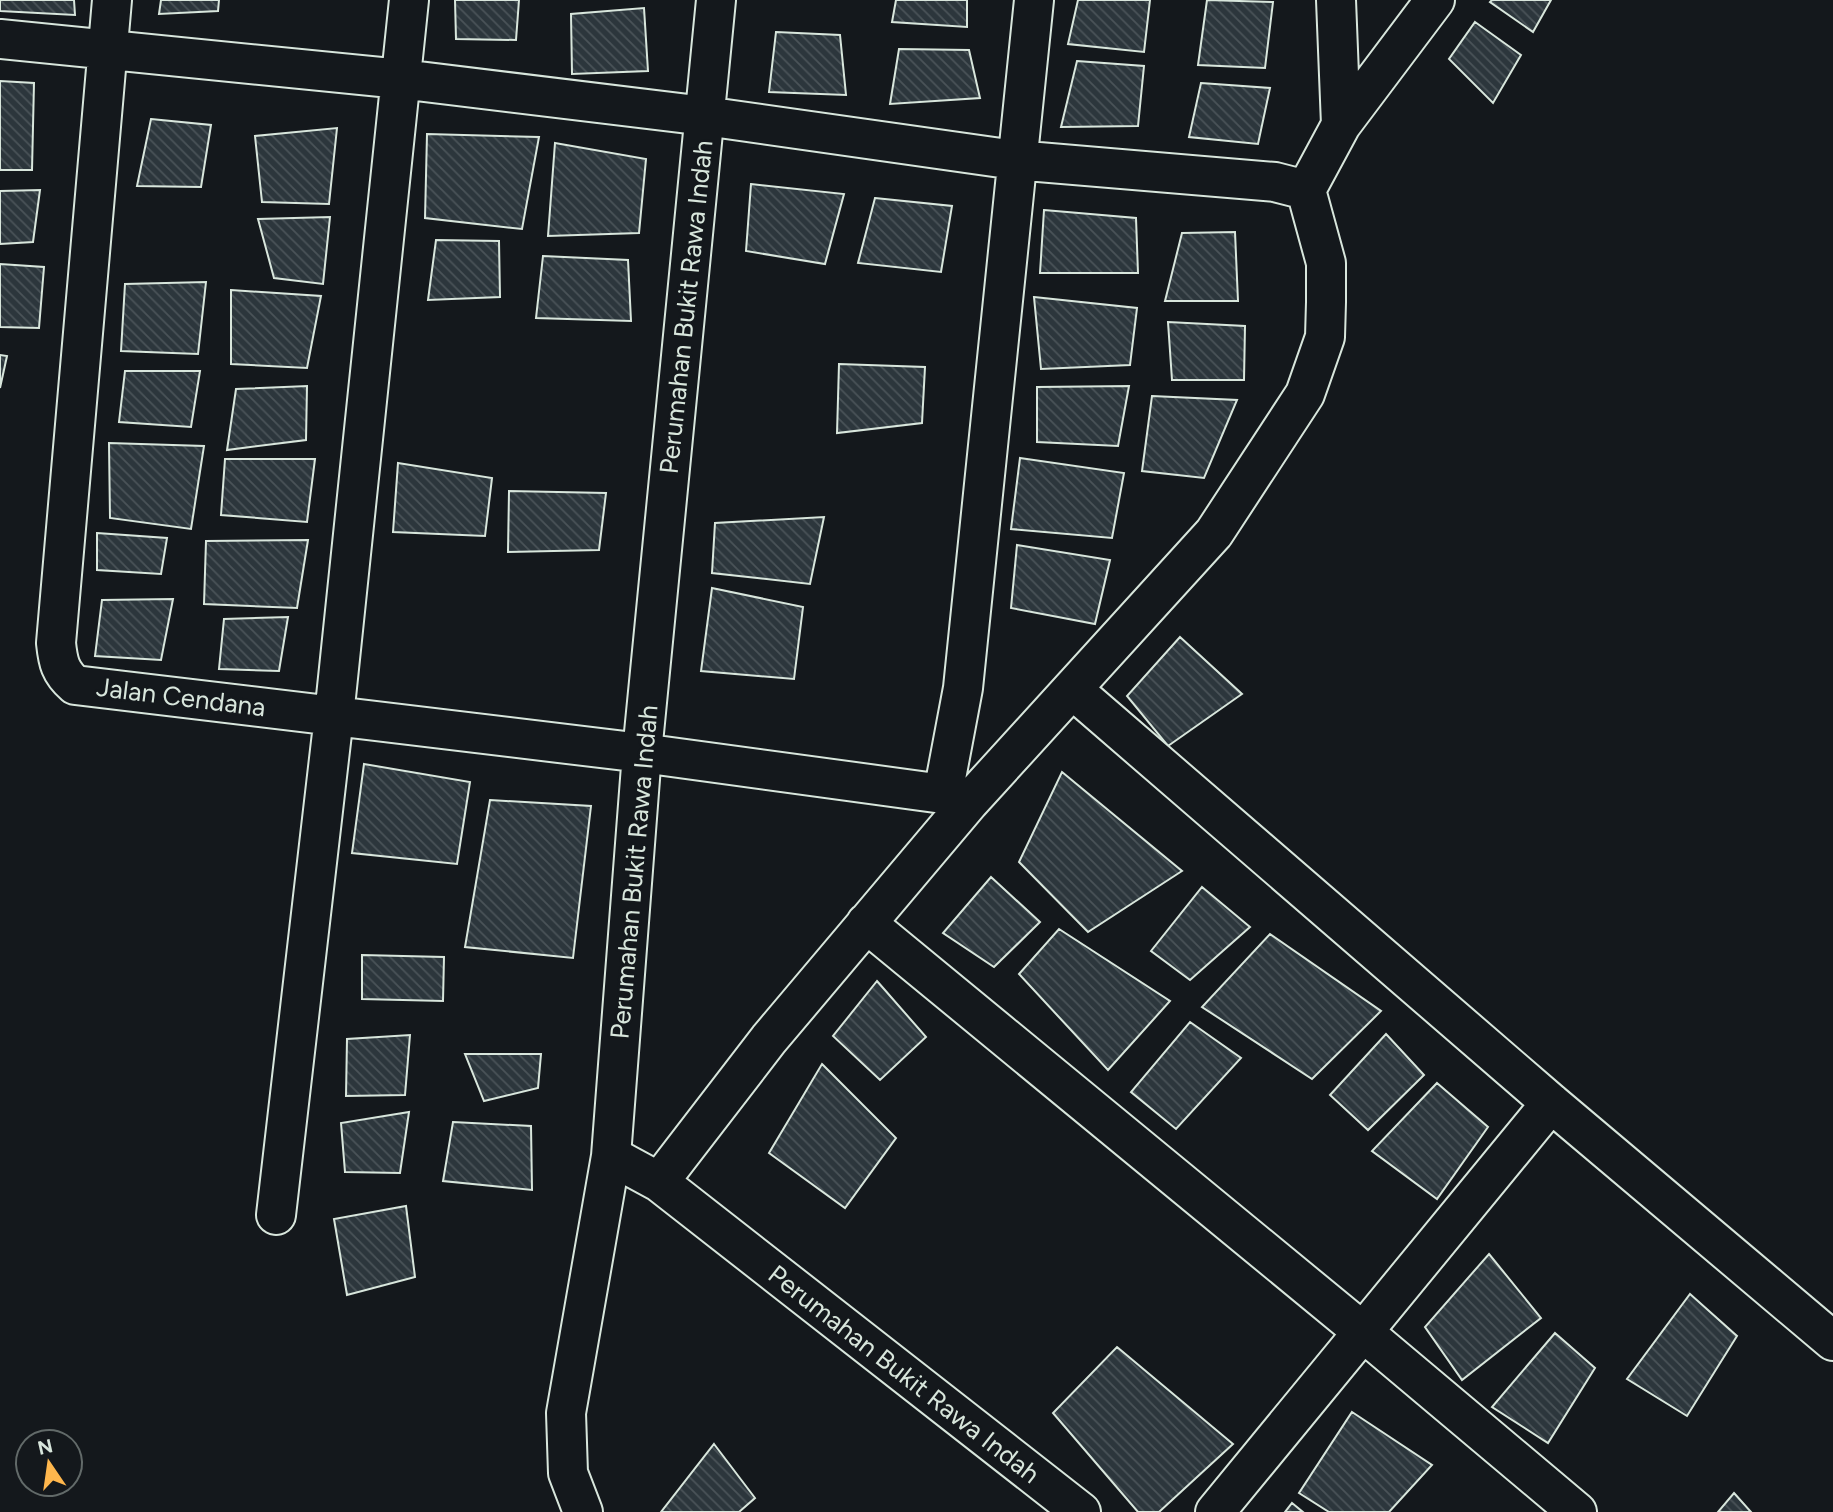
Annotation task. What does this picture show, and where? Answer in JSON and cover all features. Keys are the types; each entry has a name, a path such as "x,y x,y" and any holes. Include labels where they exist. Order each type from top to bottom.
{"street":[{"path":"107,49 112,0"},
{"path":"276,1215 334,716 409,0"},
{"name":"Perumahan Bukit Rawa Indah","path":"716,0 642,753 611,1156 659,1182 1081,1512"},
{"path":"956,798 963,688 1015,160 1034,0"},
{"path":"1336,0 1341,125"},
{"path":"659,1182 769,1039 866,923 956,798 1072,689 1214,533 1305,394 1325,337 1326,276 1321,237 1306,190 1341,125 1435,0"},
{"path":"0,39 401,79 705,116 1015,160 1275,182 1306,190"},
{"name":"Jalan Cendana","path":"107,49 56,643 62,672 75,685 642,753 956,798"},
{"path":"1072,689 1551,1103 1833,1341"},
{"path":"866,923 1577,1512"},
{"path":"1215,1512 1551,1103"},
{"path":"583,1512 568,1472 566,1413 611,1156"}],"building":[{"path":"0,0 74,0 75,15 0,11"},
{"path":"161,0 219,0 218,11 159,14"},
{"path":"455,0 519,0 516,40 456,39"},
{"path":"896,0 967,0 967,27 892,22"},
{"path":"1078,0 1150,0 1144,52 1068,44"},
{"path":"1207,0 1273,2 1265,68 1198,65"},
{"path":"1551,0 1533,32 1490,2"},
{"path":"644,8 648,71 572,74 571,14"},
{"path":"1475,22 1521,55 1493,103 1449,59"},
{"path":"776,32 840,35 846,95 769,92"},
{"path":"899,49 969,50 980,98 890,104"},
{"path":"1077,61 1144,66 1138,126 1061,127"},
{"path":"0,81 34,83 32,170 0,170"},
{"path":"1201,83 1270,88 1258,144 1189,137"},
{"path":"151,119 211,125 201,187 137,186"},
{"path":"337,128 329,204 262,202 255,136"},
{"path":"427,134 539,137 522,229 425,218"},
{"path":"555,143 646,159 639,233 548,236"},
{"path":"751,184 844,194 825,264 746,251"},
{"path":"40,190 33,242 0,244 0,191"},
{"path":"875,198 952,206 941,272 858,263"},
{"path":"1044,210 1136,218 1138,273 1040,273"},
{"path":"330,217 323,284 274,278 258,219"},
{"path":"1235,232 1238,301 1165,301 1182,233"},
{"path":"436,240 499,241 500,297 428,300"},
{"path":"543,256 628,260 631,321 536,318"},
{"path":"0,264 44,267 39,328 0,327"},
{"path":"206,282 198,354 121,351 125,284"},
{"path":"231,290 321,296 307,368 231,364"},
{"path":"1034,297 1137,308 1130,365 1041,369"},
{"path":"1168,322 1245,326 1244,380 1172,380"},
{"path":"0,355 7,356 0,388"},
{"path":"839,364 925,367 922,423 837,433"},
{"path":"125,371 200,371 191,427 119,422"},
{"path":"307,386 306,440 227,450 236,389"},
{"path":"1129,386 1118,446 1037,442 1037,387"},
{"path":"1152,396 1237,400 1204,478 1142,471"},
{"path":"109,443 204,446 191,529 110,518"},
{"path":"1020,458 1124,473 1112,538 1011,529"},
{"path":"225,459 315,459 307,522 221,515"},
{"path":"398,463 492,478 485,536 393,532"},
{"path":"509,491 606,493 599,550 508,552"},
{"path":"824,517 810,584 712,573 715,523"},
{"path":"97,533 167,538 161,574 97,570"},
{"path":"308,540 297,608 204,604 206,541"},
{"path":"1017,545 1110,560 1095,624 1011,608"},
{"path":"712,588 803,607 794,679 701,671"},
{"path":"173,599 161,660 95,656 102,600"},
{"path":"288,617 279,671 219,669 224,619"},
{"path":"1180,637 1242,694 1168,746 1127,696"},
{"path":"364,764 470,782 457,864 352,853"},
{"path":"1062,772 1182,871 1088,932 1019,862"},
{"path":"490,800 591,806 573,958 465,947"},
{"path":"991,877 1040,922 994,967 943,933"},
{"path":"1202,887 1250,927 1190,980 1151,951"},
{"path":"1059,929 1170,1001 1108,1070 1019,974"},
{"path":"1270,934 1381,1011 1312,1079 1202,1007"},
{"path":"362,955 444,957 443,1001 362,999"},
{"path":"877,981 926,1037 880,1080 833,1036"},
{"path":"1190,1022 1241,1058 1176,1129 1131,1092"},
{"path":"1386,1034 1424,1075 1368,1130 1330,1095"},
{"path":"410,1035 405,1095 346,1096 347,1039"},
{"path":"465,1054 541,1054 538,1088 484,1101"},
{"path":"822,1064 896,1138 845,1208 769,1153"},
{"path":"1437,1083 1488,1127 1437,1199 1372,1151"},
{"path":"409,1112 400,1173 345,1172 341,1123"},
{"path":"453,1122 531,1126 532,1190 443,1181"},
{"path":"406,1206 415,1277 347,1295 334,1219"},
{"path":"1489,1254 1541,1318 1462,1380 1425,1327"},
{"path":"1690,1294 1737,1336 1687,1416 1627,1379"},
{"path":"1555,1333 1595,1368 1548,1443 1492,1407"},
{"path":"1117,1347 1233,1444 1159,1512 1138,1512 1053,1413"},
{"path":"1352,1412 1432,1465 1389,1512 1329,1512 1299,1493"},
{"path":"714,1444 755,1498 739,1512 661,1512"},
{"path":"1734,1493 1751,1512 1718,1512"},
{"path":"1292,1503 1303,1512 1285,1512"}]}
